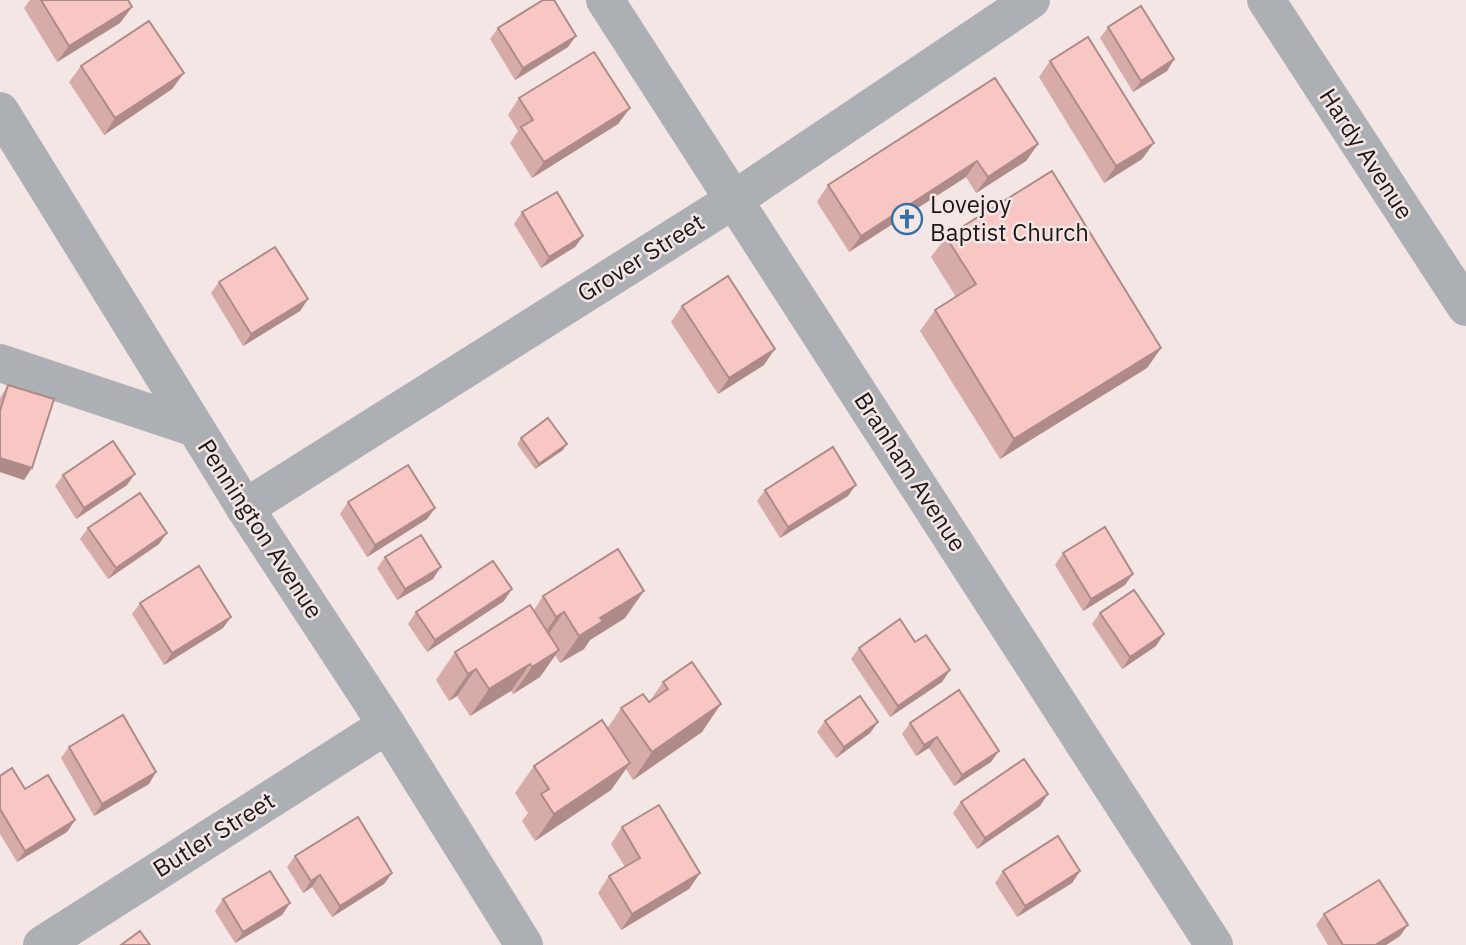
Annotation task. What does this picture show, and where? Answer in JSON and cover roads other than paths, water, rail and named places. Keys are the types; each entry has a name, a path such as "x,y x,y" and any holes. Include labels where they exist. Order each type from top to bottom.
{"street":[{"name":"Branham Avenue","path":"605,0 1214,945"},
{"name":"Grover Street","path":"245,508 735,199 1031,0"},
{"name":"Hardy Avenue","path":"1266,0 1466,307"},
{"name":"Pennington Avenue","path":"0,111 245,508 387,725 524,945"},
{"path":"0,363 195,428"},
{"name":"Butler Street","path":"42,945 387,725"}],"place":[{"name":"Lovejoy Baptist Church","path":"907,219"}]}
